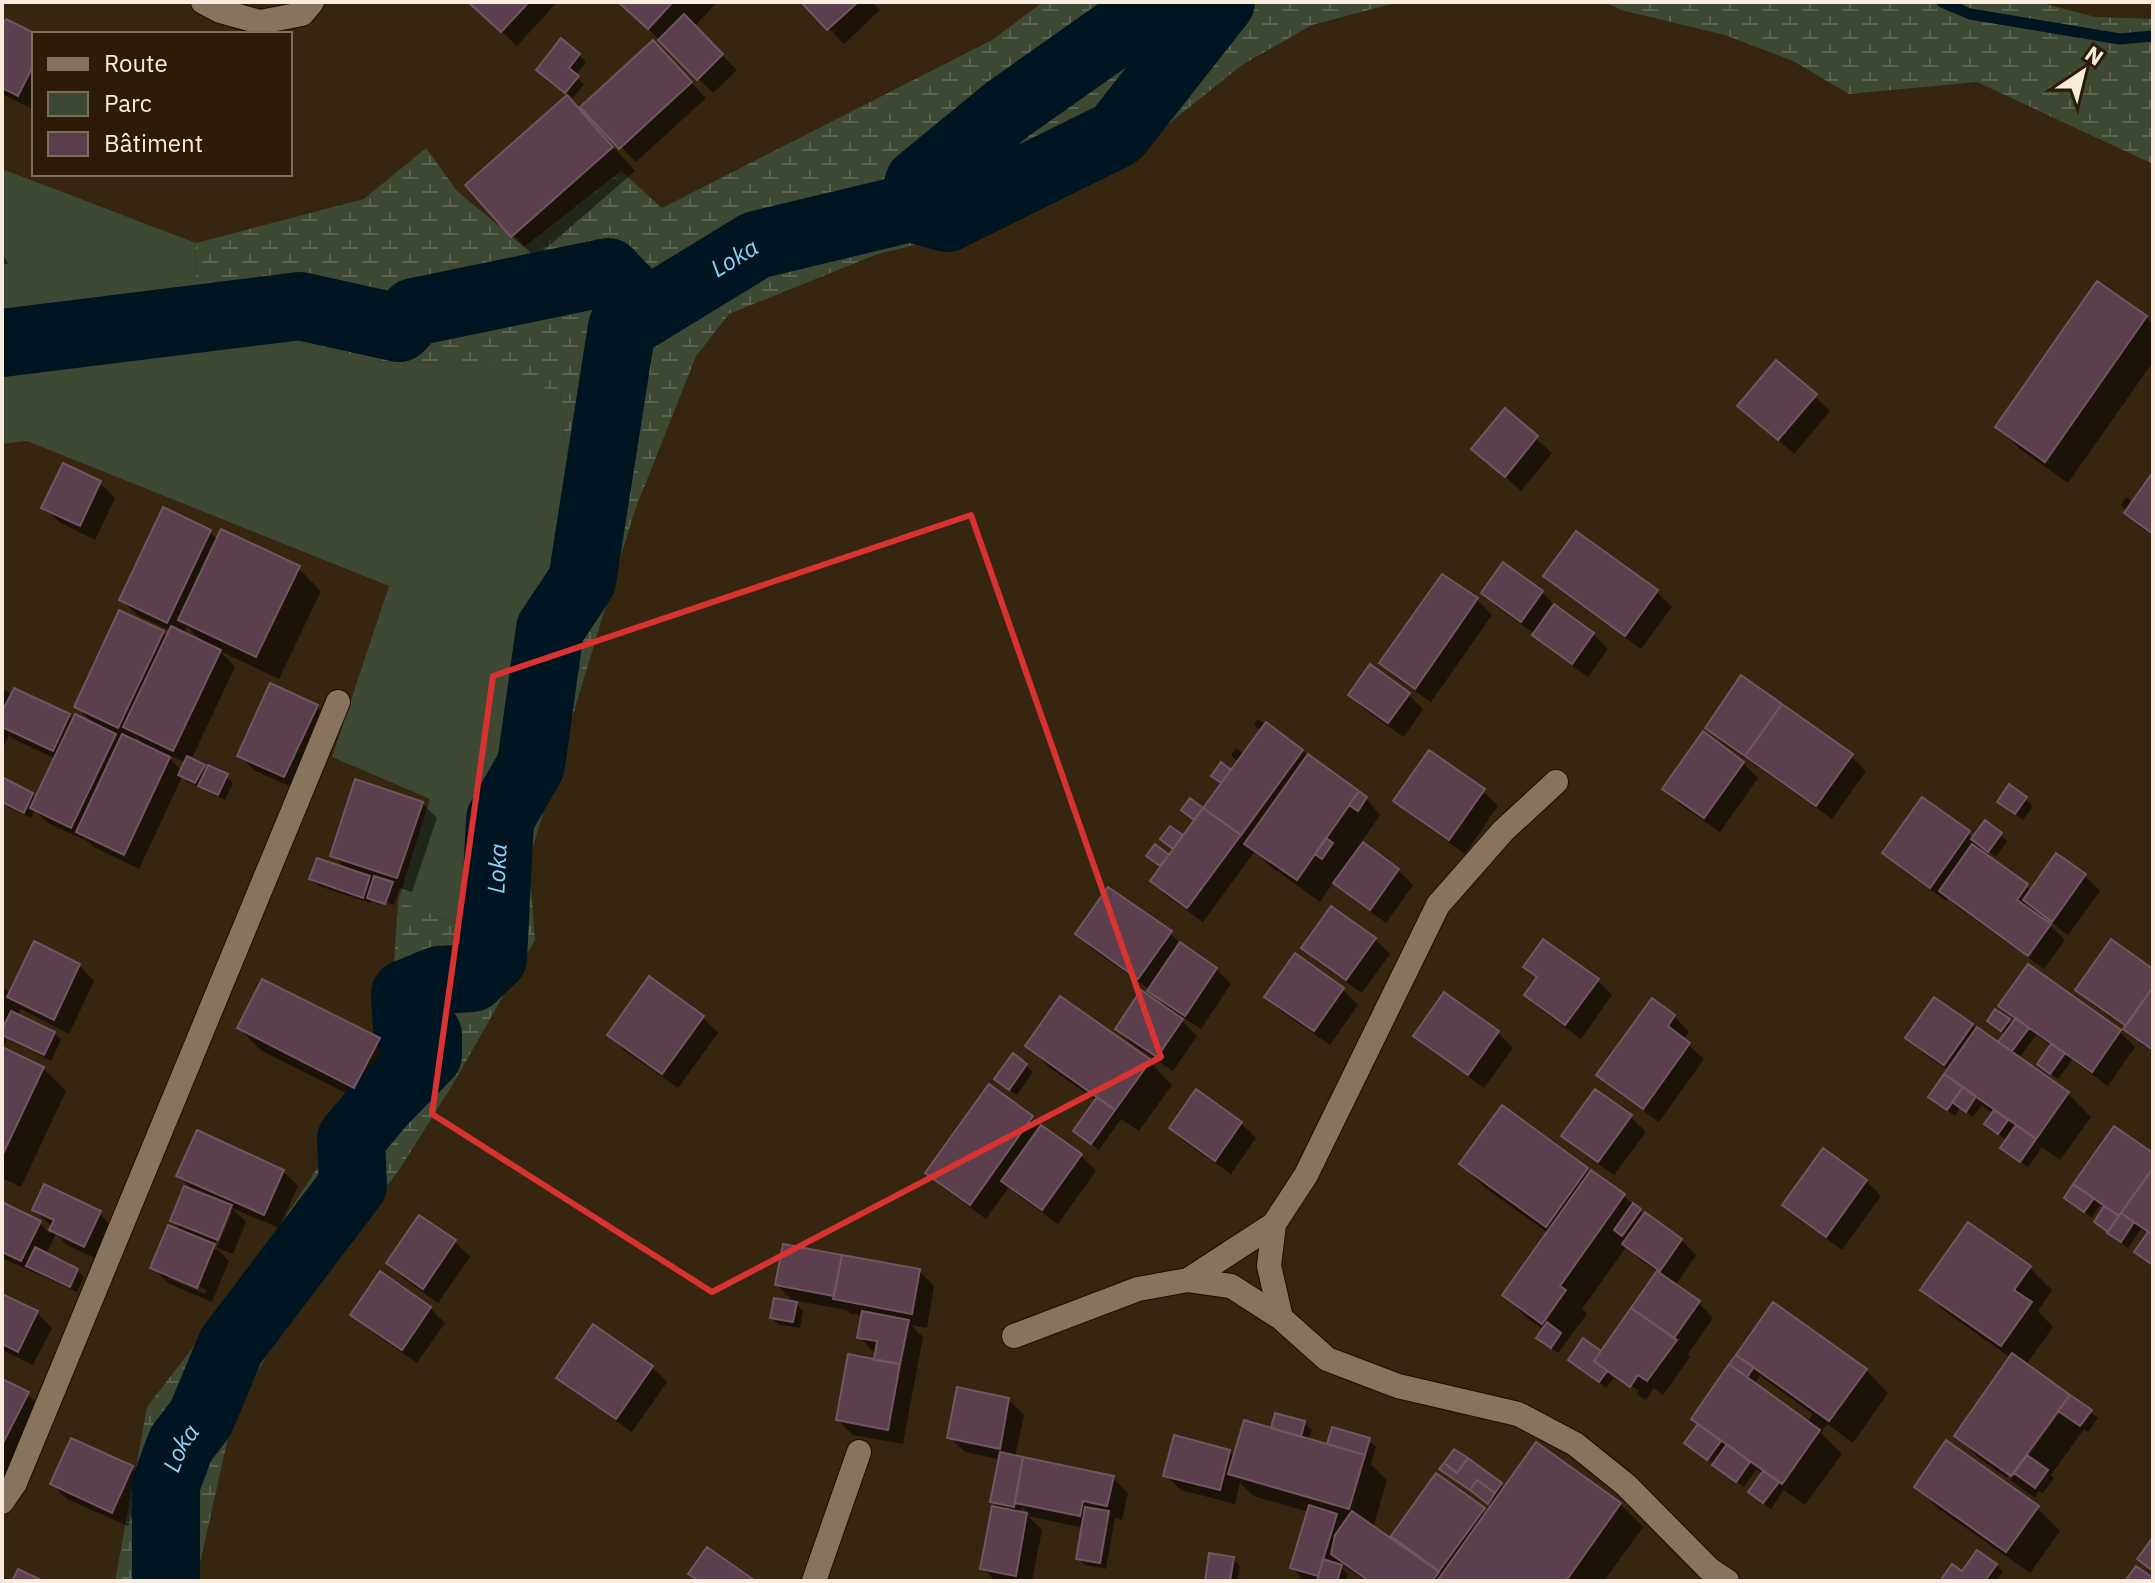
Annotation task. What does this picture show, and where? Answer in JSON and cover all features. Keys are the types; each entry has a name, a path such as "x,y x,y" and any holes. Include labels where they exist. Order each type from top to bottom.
{"street":[{"path":"203,2 220,11 260,22 302,14 312,2"},
{"path":"2,1502 15,1483 338,702"},
{"path":"1188,1280 1274,1224 1306,1175 1438,905 1503,831 1556,782"},
{"path":"1274,1224 1269,1266 1281,1318"},
{"path":"1014,1336 1138,1289 1188,1280 1231,1286 1281,1318 1327,1359 1398,1386 1518,1414 1575,1444 1626,1485 1709,1569 1727,1581"},
{"path":"814,1581 859,1452"}],"highlighted area":[{"path":"971,515 1161,1057 712,1292 432,1114 493,676"}],"green space":[{"path":"1043,2 1399,2 1312,25 1242,65 1127,157 1016,219 875,255 729,314 696,356 634,513 529,860 535,940 453,1084 401,1167 279,1332 232,1420 196,1581 115,1581 147,1407 244,1281 388,1059 398,901 466,927 487,805 527,639 574,519 560,394 482,364 377,361 293,340 194,352 196,243 364,199 426,148 457,191 524,247 621,171 662,208 992,40"},
{"path":"1605,2 2038,2 2095,17 2153,19 2153,164 1977,82 1849,94 1793,61 1725,35 1621,10"},
{"path":"2,169 196,243 194,352 293,340 377,361 482,364 560,394 574,519 527,639 487,805 466,927 398,901 430,799 332,757 389,586 27,441 2,444"}],"building":[{"path":"468,2 529,2 501,32"},
{"path":"618,2 673,2 648,29"},
{"path":"801,2 858,2 827,30"},
{"path":"684,14 723,54 697,80 658,40"},
{"path":"6,19 32,32 32,68 18,96 2,88 2,27"},
{"path":"561,38 580,54 569,68 579,76 565,93 536,70"},
{"path":"653,40 692,82 619,149 580,107"},
{"path":"567,95 613,147 511,237 465,185"},
{"path":"2097,281 2147,316 2045,462 1995,427"},
{"path":"1776,360 1817,394 1778,440 1737,406"},
{"path":"1505,408 1538,436 1505,477 1471,449"},
{"path":"63,463 101,481 80,526 41,508"},
{"path":"2153,472 2153,534 2124,513"},
{"path":"163,507 211,530 167,623 119,600"},
{"path":"221,529 300,566 256,657 178,620"},
{"path":"1576,531 1658,590 1625,636 1543,576"},
{"path":"1503,562 1543,591 1521,622 1481,593"},
{"path":"1442,574 1478,598 1415,689 1379,663"},
{"path":"1554,604 1594,633 1572,664 1532,635"},
{"path":"119,610 164,631 118,728 74,707"},
{"path":"171,626 221,650 173,751 123,727"},
{"path":"1370,664 1410,693 1388,723 1348,695"},
{"path":"1741,675 1782,704 1745,756 1705,728"},
{"path":"270,683 318,705 284,777 237,756"},
{"path":"14,688 70,714 53,751 2,727 2,712"},
{"path":"1782,704 1853,754 1816,806 1745,756"},
{"path":"75,714 116,734 71,828 30,808"},
{"path":"1266,722 1303,750 1241,835 1203,808"},
{"path":"1703,731 1744,762 1704,818 1662,789"},
{"path":"122,734 170,757 124,855 76,832"},
{"path":"1429,750 1485,789 1449,840 1393,801"},
{"path":"1308,754 1359,791 1297,880 1244,844"},
{"path":"187,756 205,765 195,783 178,775"},
{"path":"1221,762 1231,770 1221,783 1211,776"},
{"path":"208,765 228,774 218,795 198,786"},
{"path":"2,777 33,793 24,813 2,802"},
{"path":"355,779 423,802 397,878 330,856"},
{"path":"2009,784 2027,797 2015,814 1997,802"},
{"path":"1359,791 1367,797 1358,811 1349,805"},
{"path":"1922,797 1970,831 1930,888 1882,853"},
{"path":"1190,798 1203,808 1194,820 1181,810"},
{"path":"1203,808 1241,835 1187,908 1150,881"},
{"path":"1985,820 2002,833 1988,852 1971,839"},
{"path":"1170,826 1183,835 1173,849 1160,839"},
{"path":"1326,838 1333,843 1322,859 1315,854"},
{"path":"1363,842 1399,869 1370,910 1333,883"},
{"path":"1155,844 1169,855 1160,866 1146,856"},
{"path":"1972,844 2028,884 2017,900 2051,924 2028,956 1939,891"},
{"path":"2056,853 2086,874 2052,922 2023,900"},
{"path":"317,858 370,876 363,898 309,879"},
{"path":"374,876 393,882 385,904 367,898"},
{"path":"1108,887 1172,931 1138,979 1075,934"},
{"path":"1331,906 1376,938 1346,980 1301,948"},
{"path":"1543,939 1599,979 1565,1025 1524,995 1537,977 1523,967"},
{"path":"2111,939 2153,969 2153,987 2126,1026 2075,990"},
{"path":"34,941 80,964 54,1020 7,997"},
{"path":"1180,942 1217,968 1185,1016 1147,991"},
{"path":"1295,953 1344,988 1314,1031 1264,997"},
{"path":"2028,964 2121,1030 2092,1072 1998,1006"},
{"path":"649,976 704,1016 662,1074 607,1035"},
{"path":"262,979 380,1038 354,1088 237,1028"},
{"path":"2153,987 2153,1050 2123,1029"},
{"path":"1141,990 1183,1019 1157,1057 1115,1029"},
{"path":"1444,992 1499,1031 1468,1075 1413,1036"},
{"path":"1060,996 1151,1060 1115,1110 1025,1046"},
{"path":"1934,997 1973,1024 1944,1065 1905,1038"},
{"path":"1652,998 1675,1015 1668,1026 1690,1043 1643,1109 1596,1075"},
{"path":"1995,1009 2010,1019 2001,1031 1987,1021"},
{"path":"11,1011 55,1032 44,1055 2,1035"},
{"path":"2016,1018 2029,1028 2012,1051 1998,1042"},
{"path":"1977,1027 2069,1092 2036,1139 1944,1074"},
{"path":"2051,1044 2065,1053 2050,1074 2037,1064"},
{"path":"2,1047 44,1067 2,1156"},
{"path":"1013,1053 1027,1064 1009,1090 994,1079"},
{"path":"1944,1074 1963,1087 1947,1110 1928,1097"},
{"path":"989,1084 1033,1116 970,1205 925,1173"},
{"path":"1963,1087 1976,1096 1966,1112 1952,1102"},
{"path":"1196,1089 1242,1122 1215,1161 1169,1128"},
{"path":"1595,1089 1632,1115 1598,1162 1561,1136"},
{"path":"1097,1097 1115,1110 1091,1144 1073,1131"},
{"path":"1502,1105 1588,1168 1546,1227 1459,1164"},
{"path":"1994,1110 2008,1120 1998,1134 1984,1124"},
{"path":"1041,1125 1082,1154 1042,1210 1001,1181"},
{"path":"2016,1125 2036,1139 2020,1162 2000,1148"},
{"path":"2114,1126 2153,1153 2153,1168 2119,1216 2073,1184"},
{"path":"197,1130 284,1170 264,1215 176,1176"},
{"path":"1823,1148 1867,1180 1826,1237 1782,1205"},
{"path":"2153,1168 2153,1235 2121,1213"},
{"path":"1591,1170 1625,1194 1560,1286 1566,1290 1542,1324 1502,1295"},
{"path":"44,1184 101,1211 84,1247 49,1230 54,1220 32,1210"},
{"path":"2073,1184 2094,1198 2084,1212 2064,1198"},
{"path":"184,1186 232,1205 218,1240 170,1221"},
{"path":"2,1202 41,1221 21,1261 2,1252"},
{"path":"1633,1203 1641,1209 1622,1236 1614,1230"},
{"path":"2104,1206 2119,1216 2108,1232 2094,1222"},
{"path":"1645,1212 1682,1239 1660,1271 1622,1244"},
{"path":"2121,1213 2134,1222 2121,1242 2107,1233"},
{"path":"419,1215 456,1240 423,1289 386,1263"},
{"path":"1968,1222 2031,1266 2014,1290 2032,1302 2001,1346 1920,1290"},
{"path":"168,1225 215,1244 197,1288 150,1268"},
{"path":"2148,1232 2153,1235 2153,1265 2134,1252"},
{"path":"783,1244 842,1255 834,1296 775,1285"},
{"path":"35,1247 78,1269 70,1287 26,1266"},
{"path":"842,1255 920,1269 912,1314 833,1299"},
{"path":"380,1271 431,1307 402,1350 350,1315"},
{"path":"1657,1271 1700,1301 1674,1338 1631,1308"},
{"path":"2,1294 38,1311 18,1352 2,1344"},
{"path":"774,1298 797,1302 793,1322 770,1318"},
{"path":"1773,1302 1867,1369 1829,1421 1736,1355"},
{"path":"1631,1308 1677,1340 1647,1381 1638,1375 1630,1387 1594,1361"},
{"path":"862,1311 909,1320 900,1364 874,1360 877,1341 857,1338"},
{"path":"1547,1322 1561,1333 1551,1348 1536,1338"},
{"path":"593,1324 653,1366 616,1419 556,1378"},
{"path":"1583,1338 1601,1351 1594,1361 1607,1371 1599,1382 1568,1360"},
{"path":"2012,1353 2070,1395 2011,1476 1954,1436"},
{"path":"848,1354 900,1364 888,1430 836,1420"},
{"path":"1736,1355 1754,1367 1747,1377 1729,1364"},
{"path":"1729,1364 1820,1430 1782,1484 1691,1419"},
{"path":"2,1379 29,1392 2,1445"},
{"path":"957,1387 1009,1398 1000,1449 947,1438"},
{"path":"2070,1395 2092,1410 2080,1426 2058,1411"},
{"path":"1275,1413 1305,1421 1301,1437 1271,1428"},
{"path":"1244,1420 1365,1455 1349,1509 1228,1474"},
{"path":"1698,1424 1721,1441 1707,1460 1684,1443"},
{"path":"1332,1427 1370,1438 1365,1455 1327,1444"},
{"path":"1174,1435 1230,1450 1220,1490 1163,1476"},
{"path":"71,1438 133,1466 112,1513 50,1484"},
{"path":"1946,1440 2039,1506 2006,1552 1914,1487"},
{"path":"1536,1442 1621,1503 1566,1581 1437,1581"},
{"path":"1727,1444 1750,1462 1736,1482 1712,1465"},
{"path":"1454,1449 1468,1458 1457,1473 1444,1463"},
{"path":"1000,1452 1023,1457 1014,1507 990,1502"},
{"path":"2027,1455 2048,1470 2035,1488 2014,1473"},
{"path":"1023,1457 1114,1476 1107,1506 1083,1501 1080,1516 1015,1503"},
{"path":"1468,1458 1502,1483 1495,1493 1477,1480 1470,1490 1439,1469 1444,1463 1457,1473"},
{"path":"1763,1471 1779,1482 1763,1503 1748,1492"},
{"path":"1436,1473 1485,1508 1439,1571 1391,1536"},
{"path":"1477,1480 1495,1493 1488,1504 1470,1490"},
{"path":"1309,1505 1337,1514 1318,1576 1290,1568"},
{"path":"992,1506 1027,1513 1016,1576 980,1569"},
{"path":"1085,1507 1109,1511 1100,1563 1076,1559"},
{"path":"1352,1511 1439,1572 1432,1581 1369,1581 1331,1554 1335,1535"},
{"path":"2153,1537 2153,1571 2137,1559"},
{"path":"707,1547 754,1581 699,1581 688,1574"},
{"path":"1977,1550 1997,1564 1985,1581 1940,1581 1952,1564 1962,1571"},
{"path":"1209,1553 1234,1557 1230,1581 1205,1581"},
{"path":"1323,1559 1342,1565 1337,1581 1317,1581"},
{"path":"2136,1566 2153,1578 2153,1581 2125,1581"},
{"path":"18,1569 43,1581 12,1581"}],"waterway":[{"name":"Loka","path":"910,208 919,182 1008,109 1160,2"},
{"name":"Loka","path":"166,1581 166,1484 181,1444 201,1418 231,1346 353,1185 351,1139 428,1055 428,1035 407,1029 405,994 439,980 472,978 493,958 500,819 531,765 550,629 582,581 622,327 756,245 910,208 947,218 1117,134 1221,2"},
{"name":"Loka","path":"1942,2 1970,14 2120,39 2153,36"},
{"path":"2,343 300,306 399,328 414,312 608,272 646,312"}]}
